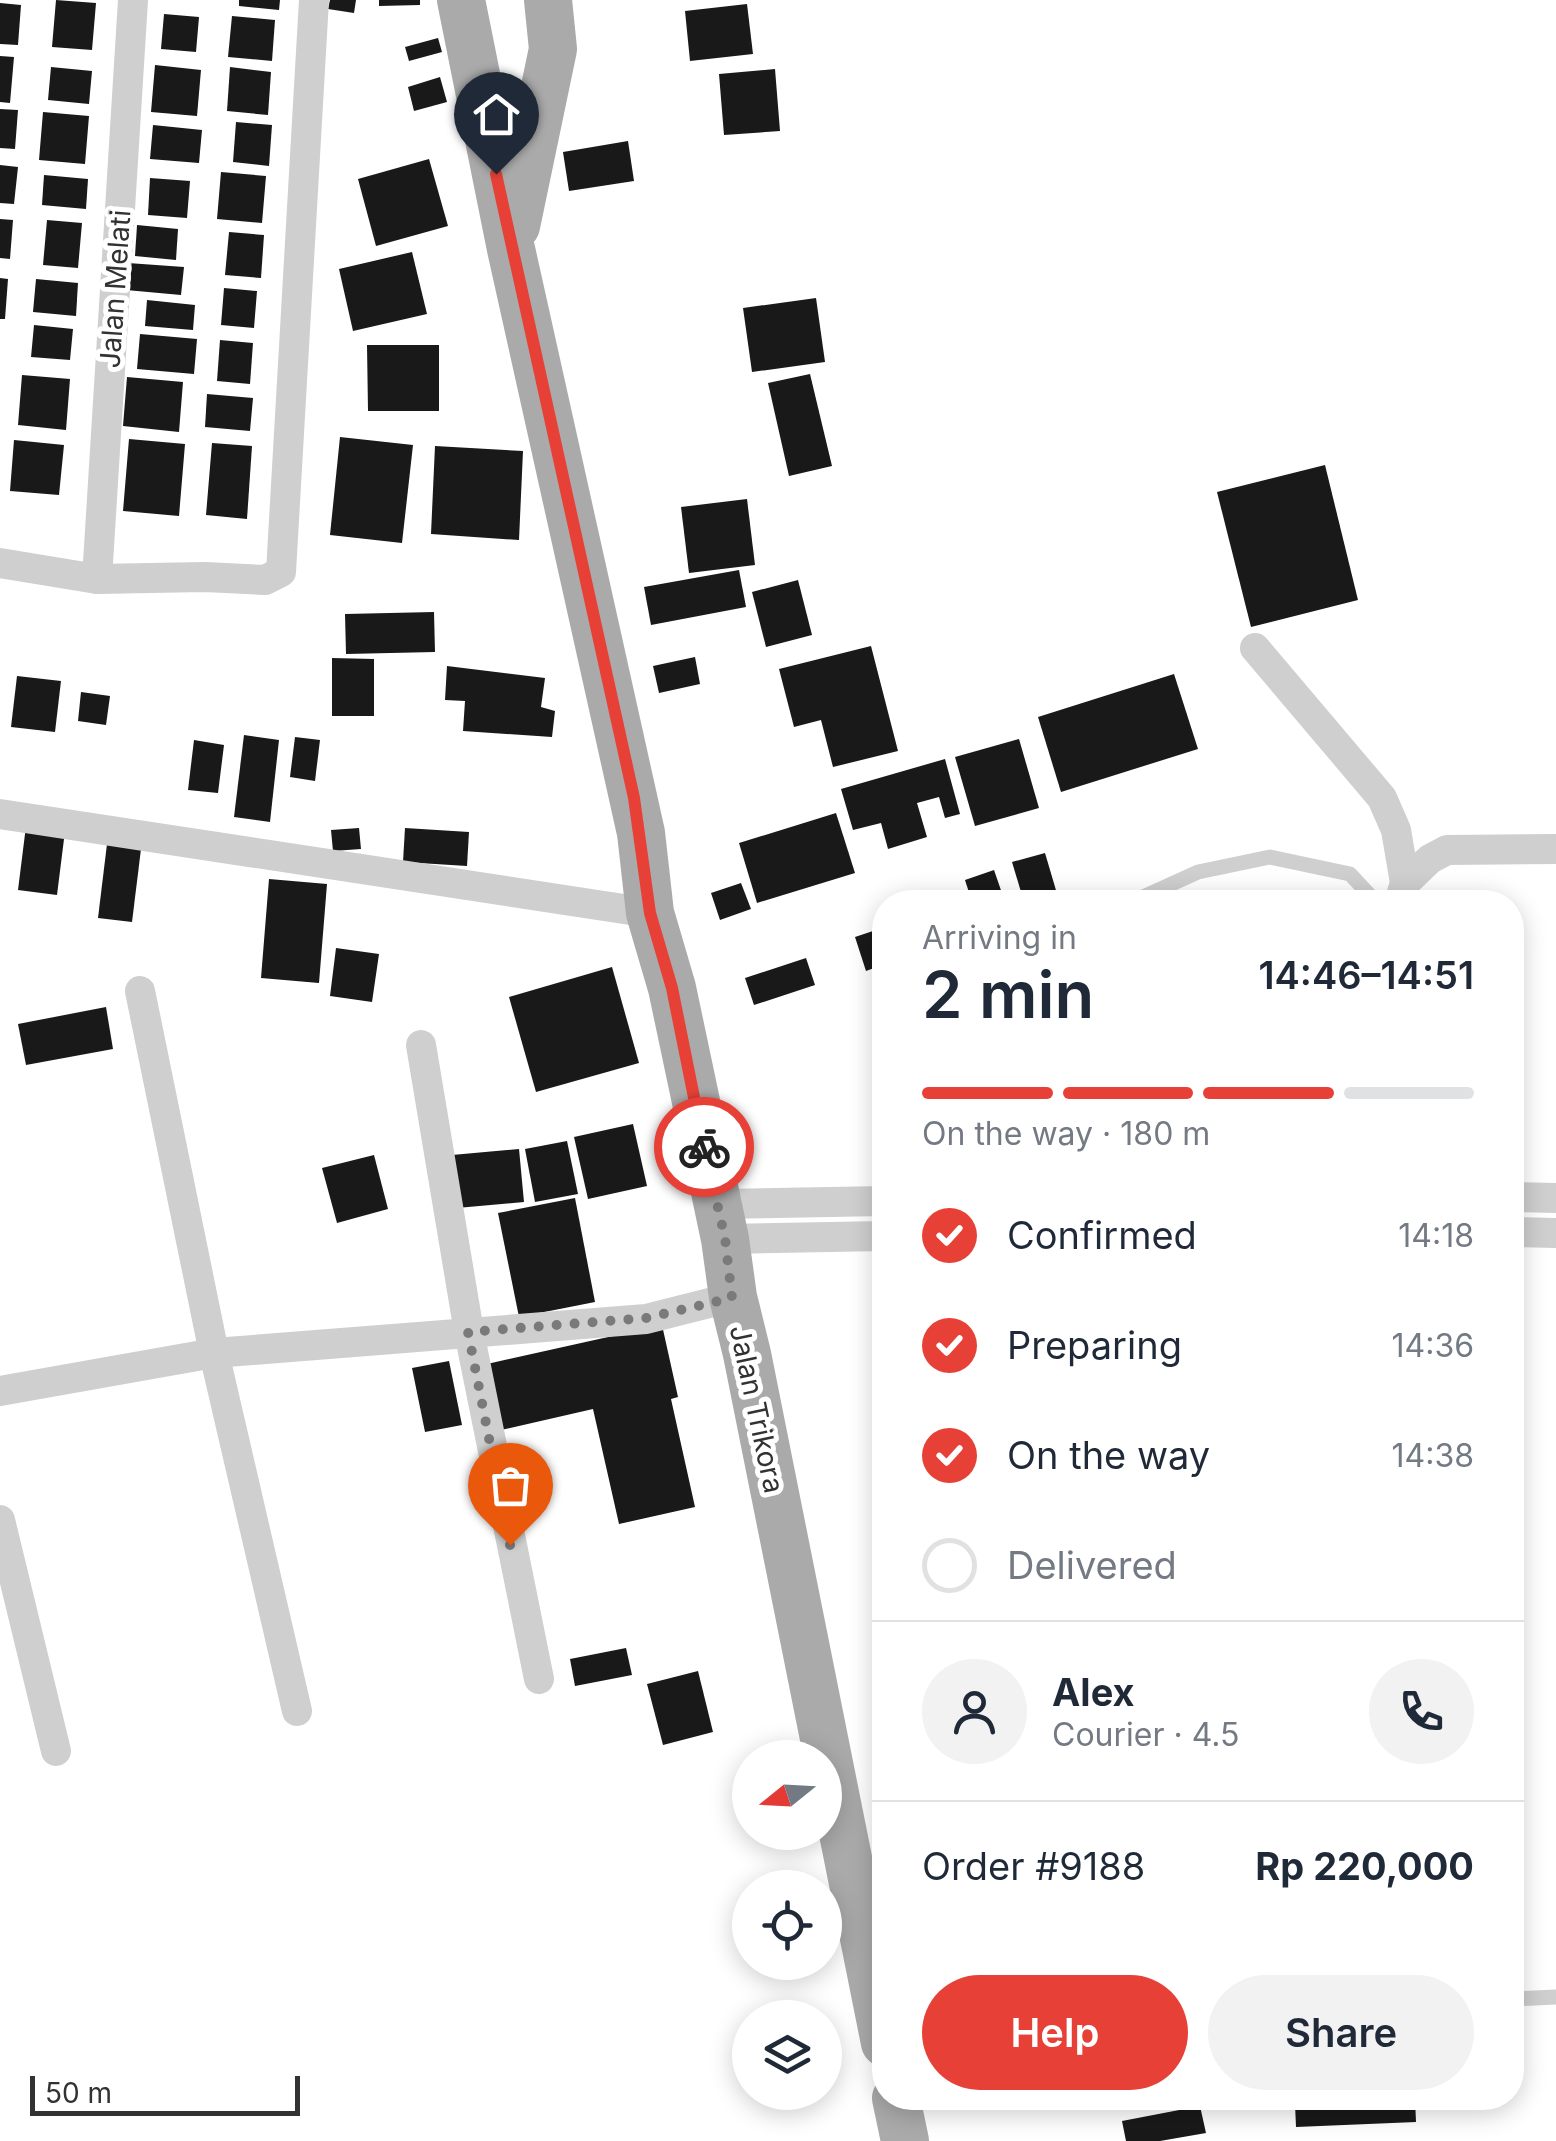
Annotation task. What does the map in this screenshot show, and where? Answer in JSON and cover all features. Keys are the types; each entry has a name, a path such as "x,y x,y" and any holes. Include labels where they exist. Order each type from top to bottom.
{"main road":[{"name":"Jalan Trikora","path":"461,0 511,250 641,833 650,913 672,988 721,1221 732,1298 747,1354 872,1970"},
{"name":"Jalan Trikora","path":"511,250 553,50 548,0"},
{"path":"474,61 507,72 553,50"},
{"path":"899,2110 905,2141"}],"street":[{"name":"Jalan Melati","path":"97,579 133,0"},
{"path":"0,563 97,579 265,580 281,572 314,0"},
{"path":"1255,648 1382,798 1396,830 1402,890"},
{"path":"0,814 650,913"},
{"path":"1405,890 1430,860 1447,850 1556,849"},
{"path":"140,991 214,1353 298,1712"},
{"path":"421,1045 468,1332 538,1678"},
{"path":"1524,1197 1556,1198"},
{"path":"721,1221 872,1203"},
{"path":"721,1221 872,1235"},
{"path":"1524,1232 1556,1233"},
{"path":"0,1392 214,1353 646,1318 732,1298"},
{"path":"0,1520 13,1627 56,1751"}],"lane":[{"path":"1158,890 1198,872 1270,857 1350,874 1365,890"},
{"path":"1524,1999 1556,1998"}],"building":[{"path":"56,0 96,3 92,50 52,47"},
{"path":"239,0 280,0 279,10 239,6"},
{"path":"330,0 356,0 354,13 328,9"},
{"path":"379,0 420,0 420,5 379,6"},
{"path":"0,3 21,5 18,45 0,44"},
{"path":"747,4 753,54 690,61 685,11"},
{"path":"164,14 199,17 196,52 161,49"},
{"path":"232,16 275,20 272,61 228,57"},
{"path":"438,38 442,52 409,61 405,47"},
{"path":"0,56 14,57 10,103 0,102"},
{"path":"155,65 201,70 197,116 151,112"},
{"path":"51,67 92,71 89,104 48,100"},
{"path":"230,67 271,72 268,115 227,111"},
{"path":"775,69 780,131 724,135 719,74"},
{"path":"440,77 447,102 414,111 408,87"},
{"path":"0,109 18,110 15,149 0,148"},
{"path":"43,112 89,116 85,164 39,160"},
{"path":"236,122 272,125 269,166 233,162"},
{"path":"153,125 202,130 199,163 150,159"},
{"path":"628,141 634,181 569,191 563,152"},
{"path":"429,159 448,226 376,246 358,179"},
{"path":"0,165 18,167 14,204 0,203"},
{"path":"221,172 266,176 262,223 217,219"},
{"path":"44,175 88,179 86,209 42,205"},
{"path":"150,178 190,181 187,218 148,215"},
{"path":"0,219 13,220 10,259 0,258"},
{"path":"47,220 82,223 78,268 43,265"},
{"path":"137,225 178,229 176,260 135,256"},
{"path":"229,232 264,235 261,278 225,275"},
{"path":"412,252 427,314 353,331 339,269"},
{"path":"128,263 184,267 181,295 126,290"},
{"path":"0,278 8,279 5,319 0,319"},
{"path":"36,279 78,283 76,316 33,312"},
{"path":"224,288 257,291 254,328 221,325"},
{"path":"816,298 825,362 752,372 743,308"},
{"path":"147,300 195,305 193,330 145,326"},
{"path":"34,325 73,329 70,360 31,357"},
{"path":"140,334 197,339 194,374 137,369"},
{"path":"220,340 253,343 250,384 217,381"},
{"path":"367,345 439,345 439,411 368,411"},
{"path":"810,374 832,466 789,476 768,383"},
{"path":"22,375 70,379 66,430 18,425"},
{"path":"127,377 183,382 179,432 123,426"},
{"path":"207,394 253,398 250,431 205,427"},
{"path":"340,437 413,445 402,543 330,535"},
{"path":"129,439 185,444 179,516 123,511"},
{"path":"14,440 64,445 59,495 10,491"},
{"path":"212,443 252,446 247,519 206,515"},
{"path":"435,446 523,451 519,540 431,534"},
{"path":"1325,465 1358,600 1251,627 1217,492"},
{"path":"747,499 755,565 689,573 681,507"},
{"path":"739,570 746,607 651,625 644,587"},
{"path":"798,580 812,635 766,647 752,592"},
{"path":"434,612 435,652 346,654 345,614"},
{"path":"871,646 898,751 833,767 821,720 794,727 779,669"},
{"path":"695,657 700,684 659,693 653,666"},
{"path":"332,658 374,659 374,716 332,716"},
{"path":"447,666 545,678 541,707 555,711 552,737 463,731 465,701 445,700"},
{"path":"1174,674 1198,749 1061,792 1038,717"},
{"path":"17,676 61,681 55,732 11,727"},
{"path":"81,692 110,696 106,725 78,721"},
{"path":"244,735 279,740 270,822 234,817"},
{"path":"295,737 320,740 315,781 290,777"},
{"path":"1019,739 1039,808 975,826 955,757"},
{"path":"194,740 224,745 218,793 188,790"},
{"path":"945,759 960,814 945,818 939,797 917,803 927,837 888,849 881,823 853,830 841,789"},
{"path":"836,813 855,873 757,903 739,843"},
{"path":"26,826 65,831 57,895 18,890"},
{"path":"359,828 361,849 333,851 331,830"},
{"path":"405,828 469,832 467,866 403,862"},
{"path":"107,844 141,849 132,922 98,918"},
{"path":"1045,853 1056,890 1020,890 1012,862"},
{"path":"994,870 1001,890 968,890 965,880"},
{"path":"269,879 327,884 319,983 261,978"},
{"path":"741,883 751,909 720,920 711,893"},
{"path":"872,931 872,969 866,971 855,937"},
{"path":"336,948 379,954 372,1002 330,996"},
{"path":"806,958 815,985 754,1005 745,978"},
{"path":"612,967 639,1063 536,1092 509,997"},
{"path":"106,1007 113,1049 26,1065 18,1024"},
{"path":"633,1124 647,1186 588,1199 574,1137"},
{"path":"567,1141 578,1194 535,1202 525,1149"},
{"path":"519,1149 524,1202 457,1208 452,1155"},
{"path":"374,1155 388,1209 337,1223 322,1168"},
{"path":"575,1198 595,1302 519,1317 498,1213"},
{"path":"662,1325 678,1397 671,1399 695,1507 619,1524 593,1409 501,1430 487,1364"},
{"path":"449,1361 462,1425 425,1432 412,1368"},
{"path":"626,1648 632,1675 575,1686 570,1659"},
{"path":"698,1671 713,1732 663,1745 647,1684"},
{"path":"1201,2110 1206,2133 1160,2141 1126,2141 1122,2121"},
{"path":"1295,2110 1415,2110 1416,2122 1296,2127"}],"way so far":[{"path":"510,1545 468,1332 646,1318 732,1298 725,1238 704,1147"}],"route":[{"path":"496,174 634,798 650,913 672,988 704,1147"}]}
